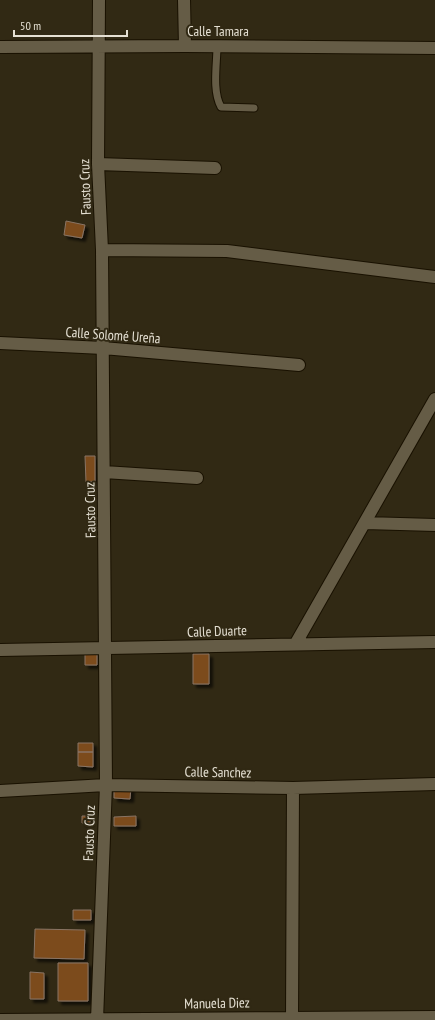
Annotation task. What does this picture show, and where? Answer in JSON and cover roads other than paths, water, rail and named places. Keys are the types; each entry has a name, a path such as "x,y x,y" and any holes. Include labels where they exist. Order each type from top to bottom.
{"street":[{"name":"Fausto Cruz","path":"97,1020 106,785 102,250 98,164 100,46 99,0"},
{"path":"184,0 185,46"},
{"name":"Calle Tamara","path":"0,47 217,46 435,48"},
{"path":"98,164 215,168"},
{"path":"102,250 227,251 435,277"},
{"name":"Calle Solomé Ureña","path":"0,344 103,348 299,365"},
{"path":"296,643 435,398"},
{"path":"104,472 197,478"},
{"path":"365,523 435,525"},
{"name":"Calle Duarte","path":"0,650 106,649 296,643 435,642"},
{"name":"Calle Sanchez","path":"0,791 106,785 293,788 435,784"},
{"path":"292,1018 293,788"},
{"name":"Manuela Diez","path":"0,1020 292,1018 412,1019 435,1017"}],"lane":[{"path":"217,46 217,101 221,107 254,108"}]}
